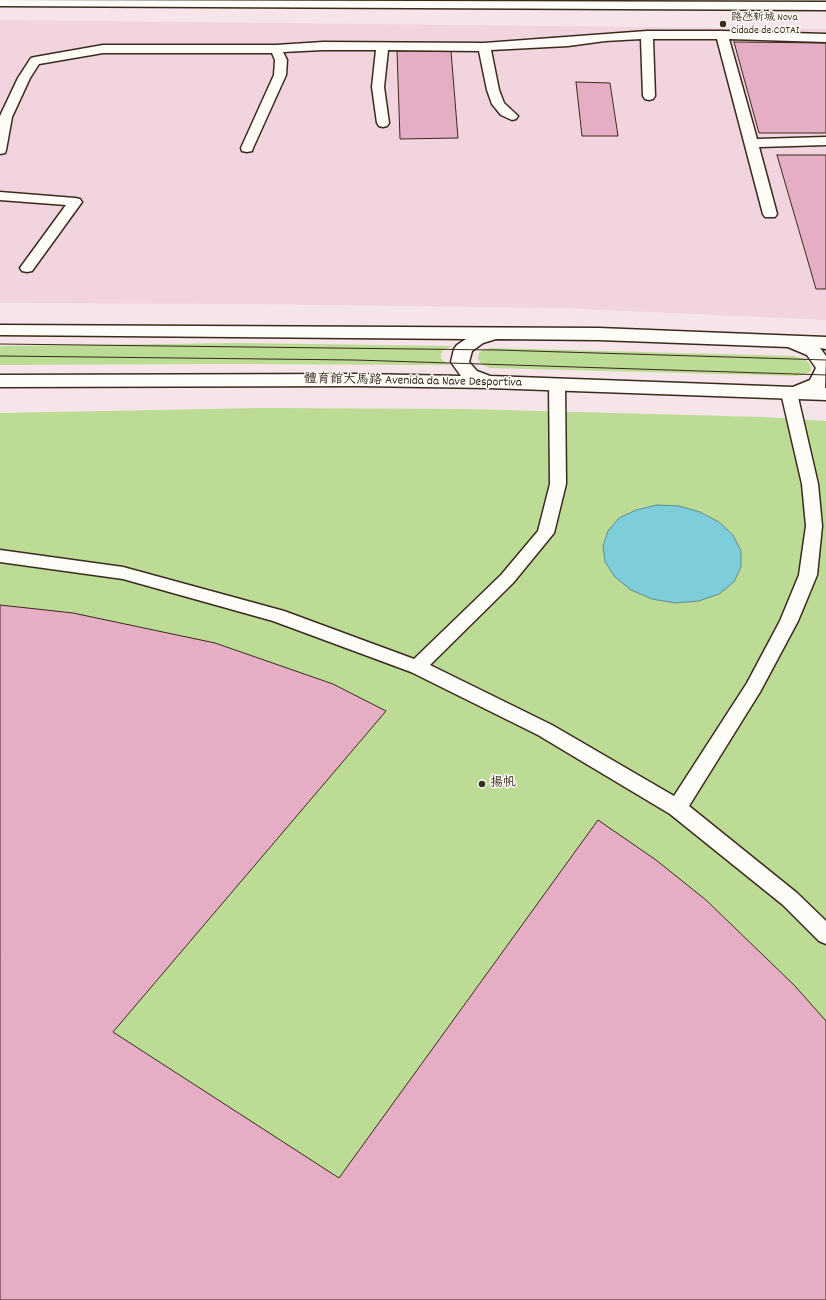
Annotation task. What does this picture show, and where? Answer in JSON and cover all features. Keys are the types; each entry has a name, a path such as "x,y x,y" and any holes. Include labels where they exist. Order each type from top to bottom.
{"main road":[{"path":"0,2 826,6"},
{"path":"0,330 599,334 826,343"},
{"path":"489,382 470,374 460,362 463,349 477,339 498,333"},
{"path":"789,341 813,351 825,368 818,384 793,393"},
{"name":"體育館大馬路 Avenida da Nave Desportiva","path":"0,381 359,380 489,382 826,394"}],"lane":[{"path":"646,35 649,96"},
{"path":"0,150 6,117 24,78 35,61 103,49 276,49 317,46 484,47 568,42 605,37 646,35 722,35 826,38"},
{"path":"722,35 752,142 770,214"},
{"path":"382,46 378,87 383,123"},
{"path":"484,47 493,90 498,104 505,112 512,116"},
{"path":"247,148 280,75 281,60 276,49"},
{"path":"752,142 826,141"},
{"path":"0,196 75,202 27,268"},
{"path":"417,668 507,579 546,533 558,484 557,384"},
{"path":"677,808 754,687 789,621 808,575 814,526 810,484 793,393"},
{"path":"0,556 123,573 278,616 417,668 545,730 677,808 790,899 826,935"}],"shaded area":[{"path":"0,20 826,29 826,320 560,308 251,304 0,303"}],"green space":[{"path":"240,343 453,346 443,350 441,354 441,359 450,365 0,365 0,346"},
{"path":"491,348 793,356 805,359 810,364 811,370 808,373 797,376 490,368 481,364 478,359 479,353 483,350"},
{"path":"259,408 466,409 763,417 826,421 826,1300 0,1300 0,413"}],"water":[{"path":"657,505 679,506 700,512 719,522 733,535 741,551 741,567 734,582 719,594 699,601 675,603 652,599 631,590 615,577 605,562 603,546 608,531 619,518 636,510"}],"building":[{"path":"734,42 826,43 826,133 759,133"},
{"path":"397,51 451,51 458,138 400,139"},
{"path":"576,82 610,83 618,136 582,136"},
{"path":"777,155 826,155 826,289 816,289"},
{"path":"0,605 73,613 215,643 333,684 386,711 113,1032 339,1178 598,820 656,860 706,900 795,986 826,1021 826,1300 0,1300"}],"tram line":[{"path":"0,344 497,350 826,360"},
{"path":"0,356 355,360 826,375"}],"place":[{"name":"路氹新城 Nova Cidade de COTAI","path":"723,24"},
{"name":"揚帆","path":"482,784"}]}
